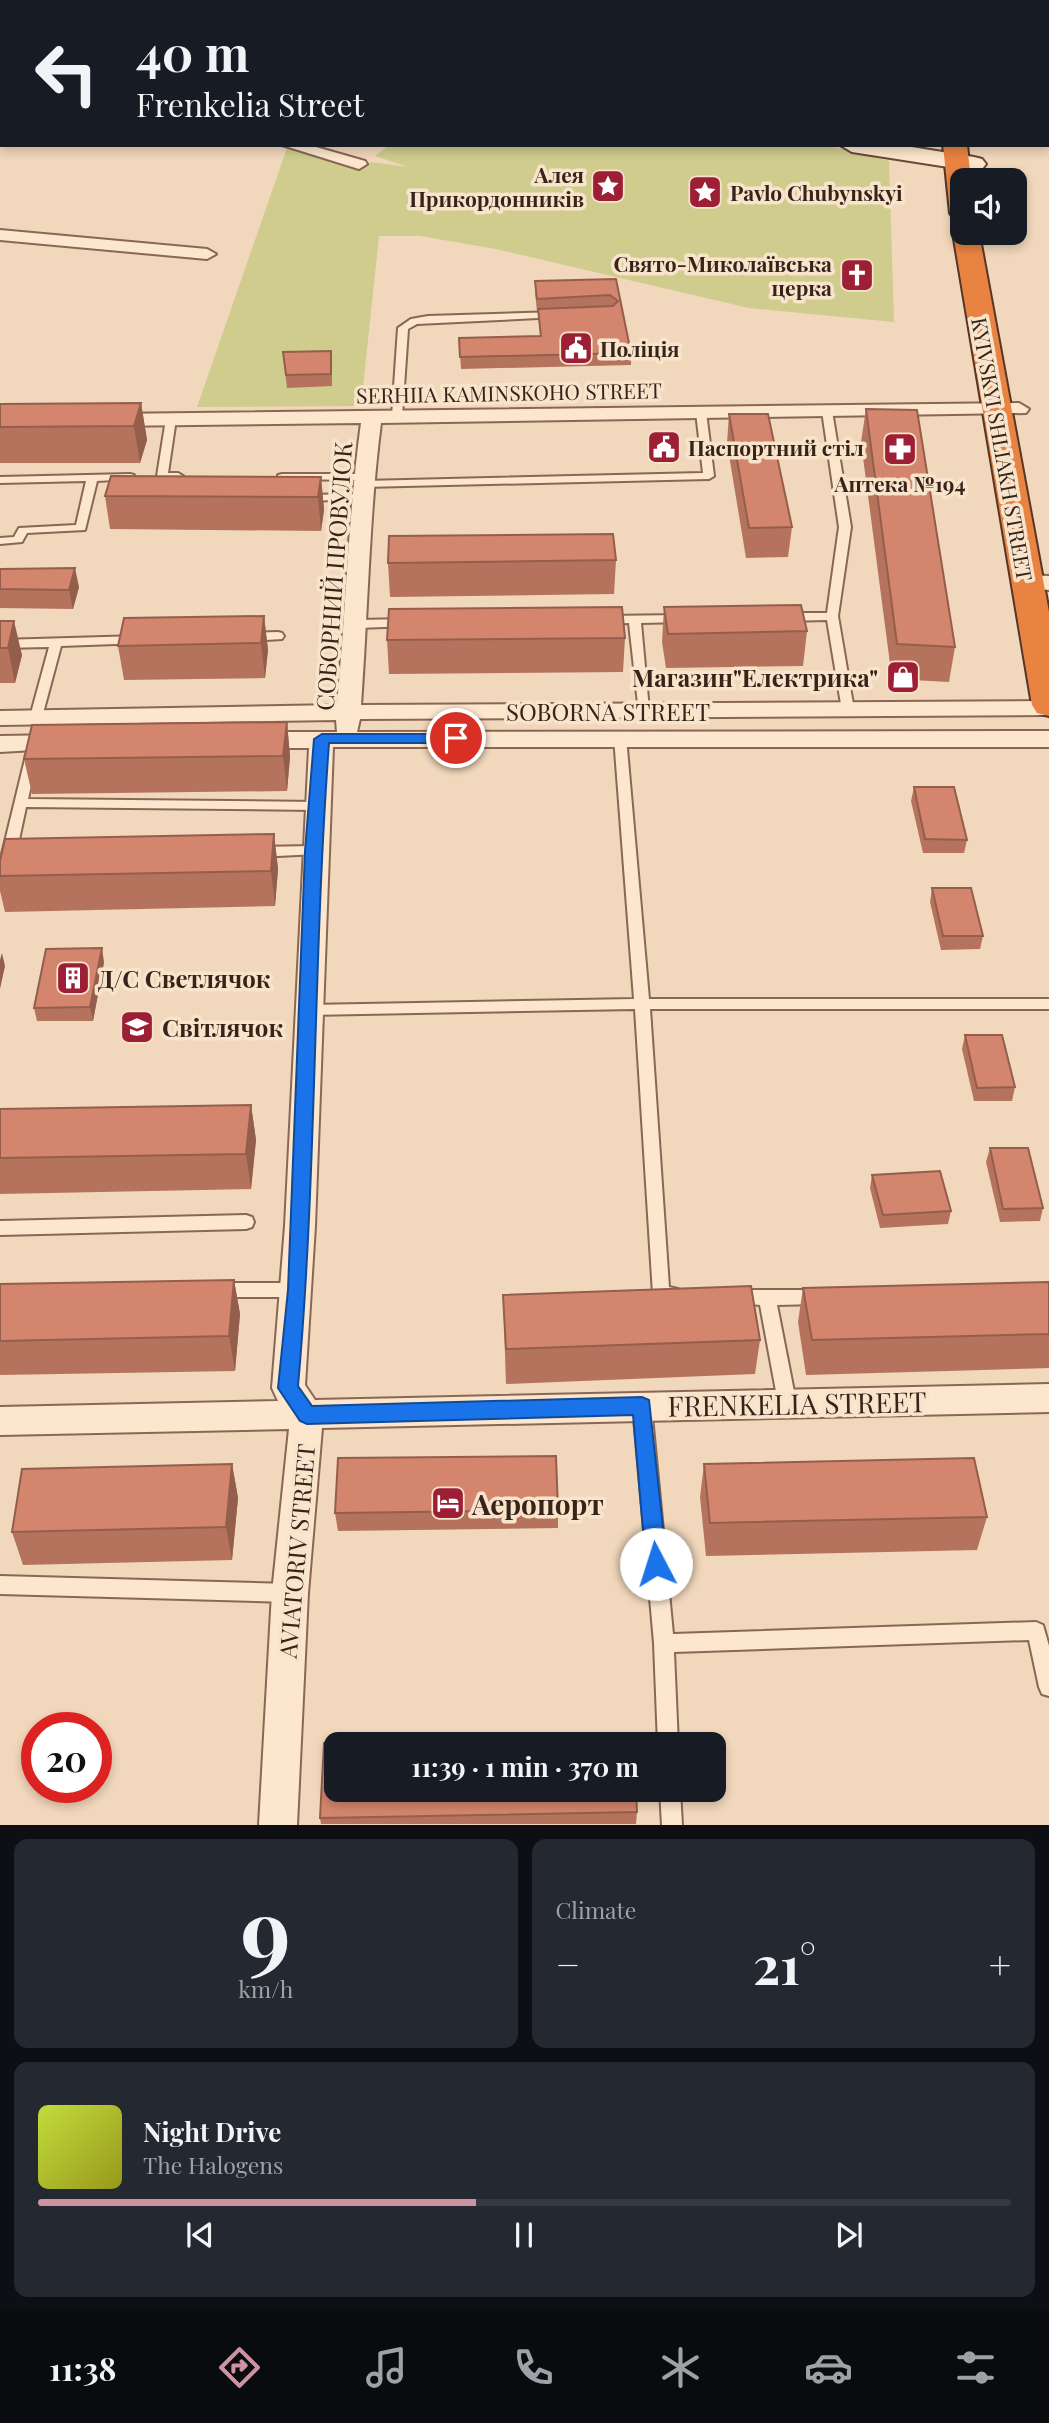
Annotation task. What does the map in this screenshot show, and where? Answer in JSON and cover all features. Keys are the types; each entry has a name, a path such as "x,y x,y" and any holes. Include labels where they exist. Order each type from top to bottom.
{"highway":[{"name":"KYIVSKYI SHLIAKH STREET","path":"969,245 1007,409 1043,586 1049,707"},
{"name":"KYIVSKYI SHLIAKH STREET","path":"987,245 1007,409"}],"street":[{"path":"297,147 359,164"},
{"path":"867,147 966,160"},
{"path":"0,235 207,254"},
{"name":"SERHIIA KAMINSKOHO STREET","path":"92,420 1007,409"},
{"name":"СОБОРНИЙ ПРОВУЛОК","path":"334,739 349,712 363,486 372,416"},
{"name":"SOBORNA STREET","path":"0,718 349,712 1049,707"},
{"name":"SOBORNA STREET","path":"226,740 620,737 1049,739"},
{"name":"AVIATORIV STREET","path":"278,1825 290,1593 307,1415 288,1388 297,1290 313,851 317,806 334,739"},
{"path":"0,744 89,743"},
{"name":"FRENKELIA STREET","path":"0,1422 1049,1398"}],"lane":[{"path":"397,416 403,328 414,321 568,315"},
{"path":"827,411 845,527 832,616 848,710"},
{"path":"270,477 363,486 709,476 701,412"},
{"path":"161,482 171,419"},
{"path":"0,480 92,478 161,482 189,477"},
{"path":"0,541 18,540 23,530 81,528 92,478"},
{"path":"293,498 363,486"},
{"path":"767,617 832,616"},
{"path":"593,620 688,619"},
{"path":"635,620 643,710"},
{"path":"356,624 426,623"},
{"path":"236,638 278,636"},
{"path":"0,644 152,640"},
{"path":"36,717 56,643"},
{"path":"620,737 642,1004 661,1294 687,1295"},
{"path":"11,858 20,803 35,743"},
{"path":"20,803 317,806"},
{"path":"244,852 313,851"},
{"path":"309,1010 642,1004 1049,1004"},
{"path":"0,1228 246,1222"},
{"path":"203,1290 297,1290"},
{"path":"714,1296 836,1296"},
{"path":"767,1298 787,1402"},
{"path":"642,1406 664,1643 667,1732"},
{"path":"0,1586 290,1593"},
{"path":"664,1643 1036,1632 1049,1687"},
{"path":"671,1802 672,1825"}],"shaded area":[{"path":"386,147 834,147 889,161 894,322 749,308 496,249 420,236 379,236 361,406 197,407 287,148 363,168 371,162 408,167 375,156"}],"building":[{"path":"616,279 631,353 460,357 459,338 541,336 538,309 613,306 618,301 610,295 537,299 535,281"},
{"path":"331,351 331,374 286,375 283,352"},
{"path":"141,403 134,426 0,427 0,404"},
{"path":"866,409 917,410 955,647 897,644"},
{"path":"729,414 768,414 792,527 749,528"},
{"path":"111,476 321,477 318,497 105,496"},
{"path":"613,534 616,560 388,563 389,536"},
{"path":"75,568 69,590 0,589 0,569"},
{"path":"801,605 807,631 668,634 664,607"},
{"path":"622,607 625,638 387,640 389,609"},
{"path":"264,616 261,643 118,646 124,618"},
{"path":"0,621 14,621 8,648 0,648"},
{"path":"287,722 283,756 24,759 32,725"},
{"path":"914,787 954,787 967,840 925,839"},
{"path":"274,834 271,871 0,876 5,839"},
{"path":"932,888 971,888 983,936 943,936"},
{"name":"Д/С Светлячок","path":"102,948 90,1007 34,1008 46,949"},
{"path":"965,1035 1002,1035 1015,1087 977,1088"},
{"path":"251,1105 246,1154 0,1158 0,1109"},
{"path":"990,1148 1028,1148 1043,1208 1003,1209"},
{"path":"940,1171 951,1211 883,1215 872,1175"},
{"path":"234,1280 229,1336 0,1341 0,1284"},
{"path":"1049,1282 1049,1334 812,1340 803,1288"},
{"path":"751,1286 760,1340 506,1349 503,1295"},
{"name":"Аеропорт","path":"556,1456 558,1510 335,1513 338,1458"},
{"path":"974,1458 987,1517 710,1523 704,1464"},
{"path":"232,1464 226,1527 12,1532 22,1469"},
{"path":"324,1743 324,1802 637,1802 637,1812 320,1818"}],"place":[{"name":"Алея Прикордонників","path":"608,186"},
{"name":"Pavlo Chubynskyi","path":"705,192"},
{"name":"Свято-Миколаївська церка","path":"857,275"},
{"name":"Поліція","path":"576,348"},
{"name":"Паспортний стіл","path":"664,447"},
{"name":"Аптека №194","path":"900,449"},
{"name":"Магазин\"Електрика\"","path":"903,677"},
{"name":"Д/С Светлячок","path":"73,978"},
{"name":"Світлячок","path":"137,1027"},
{"name":"Аеропорт","path":"448,1503"}],"route":[{"path":"456,738 322,739 313,851 297,1290 288,1388 307,1415 642,1406 656,1564"}]}
